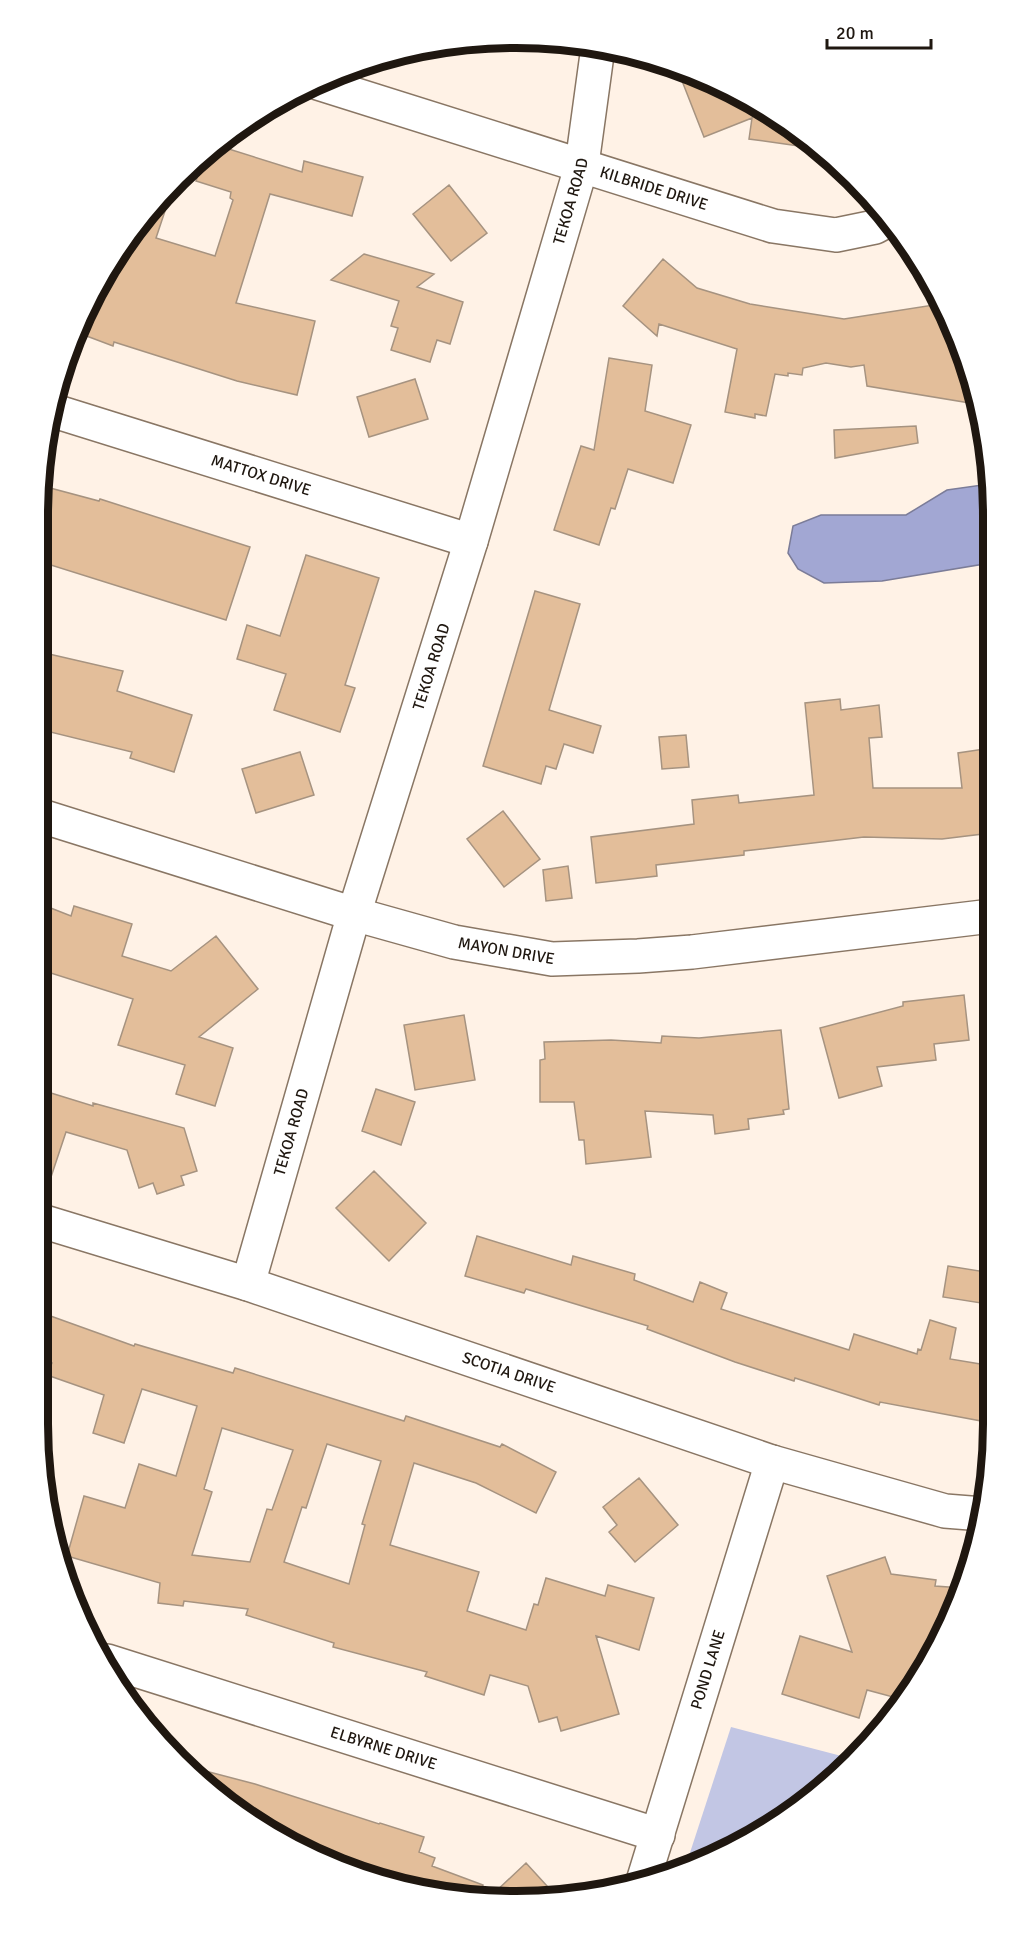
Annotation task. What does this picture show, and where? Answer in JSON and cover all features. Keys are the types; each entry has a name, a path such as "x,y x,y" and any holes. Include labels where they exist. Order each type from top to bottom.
{"street":[{"name":"TEKOA ROAD","path":"248,1284 354,914 471,541 582,164 597,55"},
{"name":"KILBRIDE DRIVE","path":"330,87 582,164 773,226 836,235 881,224"},
{"name":"MATTOX DRIVE","path":"60,413 471,541"},
{"name":"MAYON DRIVE","path":"48,818 354,914 454,942 552,959 692,952 983,917"},
{"name":"SCOTIA DRIVE","path":"48,1223 248,1284 772,1462 945,1511 974,1513"},
{"name":"POND LANE","path":"646,1872 772,1462"},
{"name":"ELBYRNE DRIVE","path":"114,1662 658,1835"}],"shaded area":[{"path":"982,485 983,564 882,581 824,583 798,569 788,553 793,526 821,515 906,515 947,490"},
{"path":"731,1727 843,1756 824,1775 775,1812 722,1843 689,1857"}],"building":[{"path":"681,79 722,96 749,111 802,146 749,139 752,118 704,137"},
{"path":"227,148 302,172 304,161 363,177 352,216 270,194 236,303 315,321 297,395 237,381 114,342 113,346 85,335 96,309 127,256 168,203 156,238 215,256 233,200 230,198 231,192 196,181 199,172"},
{"path":"449,185 487,233 451,261 413,214"},
{"path":"364,254 434,274 417,287 463,302 450,344 437,340 430,362 391,350 398,328 391,326 399,301 331,280"},
{"path":"663,259 697,288 750,304 844,319 933,305 958,365 969,403 867,386 864,365 851,367 826,363 803,368 802,375 775,374 766,416 755,414 755,418 725,412 737,349 659,324 657,336 623,306"},
{"path":"609,358 652,365 645,411 691,425 673,483 628,469 615,509 611,508 599,545 554,530 581,446 594,450"},
{"path":"415,379 428,419 369,437 357,397"},
{"path":"916,426 918,443 835,458 834,430"},
{"path":"49,488 99,501 100,499 250,547 226,620 48,564"},
{"path":"306,555 379,578 345,685 355,688 340,732 274,710 286,674 237,659 247,625 280,636"},
{"path":"535,591 580,604 549,710 601,726 593,753 564,744 556,769 546,766 541,784 483,766"},
{"path":"49,654 123,671 117,691 192,715 174,772 130,758 132,752 48,731"},
{"path":"840,699 841,710 879,705 882,737 869,738 873,788 962,788 958,753 983,749 983,834 942,839 864,837 744,851 744,855 656,865 657,876 596,883 591,837 694,824 692,800 738,795 739,803 814,795 805,703"},
{"path":"686,735 689,767 662,769 659,737"},
{"path":"300,752 314,795 256,813 242,769"},
{"path":"503,811 540,859 504,887 467,839"},
{"path":"568,866 572,898 546,901 543,870"},
{"path":"74,906 132,924 122,956 171,971 216,936 258,989 199,1037 233,1048 215,1106 176,1094 185,1065 118,1045 133,999 48,972 48,907 71,916"},
{"path":"964,995 969,1040 934,1044 936,1060 877,1067 882,1086 839,1098 820,1028 903,1006 903,1002"},
{"path":"464,1015 475,1080 415,1090 404,1025"},
{"path":"781,1030 789,1109 783,1110 784,1114 748,1119 749,1129 715,1134 713,1115 645,1111 651,1157 586,1164 584,1140 579,1140 574,1102 540,1102 540,1060 545,1059 544,1042 611,1040 661,1043 662,1036 699,1038"},
{"path":"376,1089 415,1102 401,1145 362,1131"},
{"path":"48,1092 93,1106 93,1103 184,1128 197,1171 181,1176 184,1185 157,1194 153,1183 139,1188 127,1150 66,1132 48,1186"},
{"path":"374,1171 426,1223 389,1261 336,1208"},
{"path":"477,1236 571,1265 573,1256 635,1274 634,1280 693,1302 700,1282 727,1293 721,1309 849,1350 854,1334 917,1354 918,1349 921,1350 930,1320 956,1328 950,1359 983,1364 983,1421 880,1402 879,1405 795,1378 794,1381 735,1362 647,1329 648,1326 526,1289 524,1293 465,1276"},
{"path":"948,1266 983,1272 981,1303 943,1297"},
{"path":"48,1315 134,1346 135,1344 233,1373 235,1368 404,1421 406,1416 500,1447 502,1444 556,1472 536,1513 476,1483 414,1463 390,1545 479,1572 467,1611 526,1630 534,1604 538,1605 546,1578 605,1596 608,1585 654,1598 639,1650 596,1636 619,1714 561,1731 557,1717 539,1722 528,1686 490,1675 484,1695 425,1676 427,1672 333,1647 334,1643 246,1615 248,1609 184,1601 183,1606 158,1603 160,1583 68,1556 84,1496 125,1508 139,1464 176,1476 197,1406 142,1389 124,1443 93,1433 104,1395 48,1375 52,1363 48,1362","holes":["222,1428 293,1450 272,1510 267,1509 250,1562 192,1555 212,1492 204,1489","327,1444 381,1461 362,1524 365,1525 349,1584 284,1562 302,1507 306,1508"]},
{"path":"639,1478 678,1525 635,1562 609,1532 617,1525 603,1507"},
{"path":"885,1557 891,1574 936,1580 935,1586 953,1587 935,1630 904,1683 894,1697 867,1690 859,1718 782,1694 800,1636 852,1652 827,1576"},
{"path":"202,1770 255,1784 424,1837 419,1852 435,1858 432,1866 483,1885 482,1890 424,1882 365,1866 337,1855 309,1843 256,1812"},
{"path":"526,1863 550,1890 516,1891 497,1890"}]}
